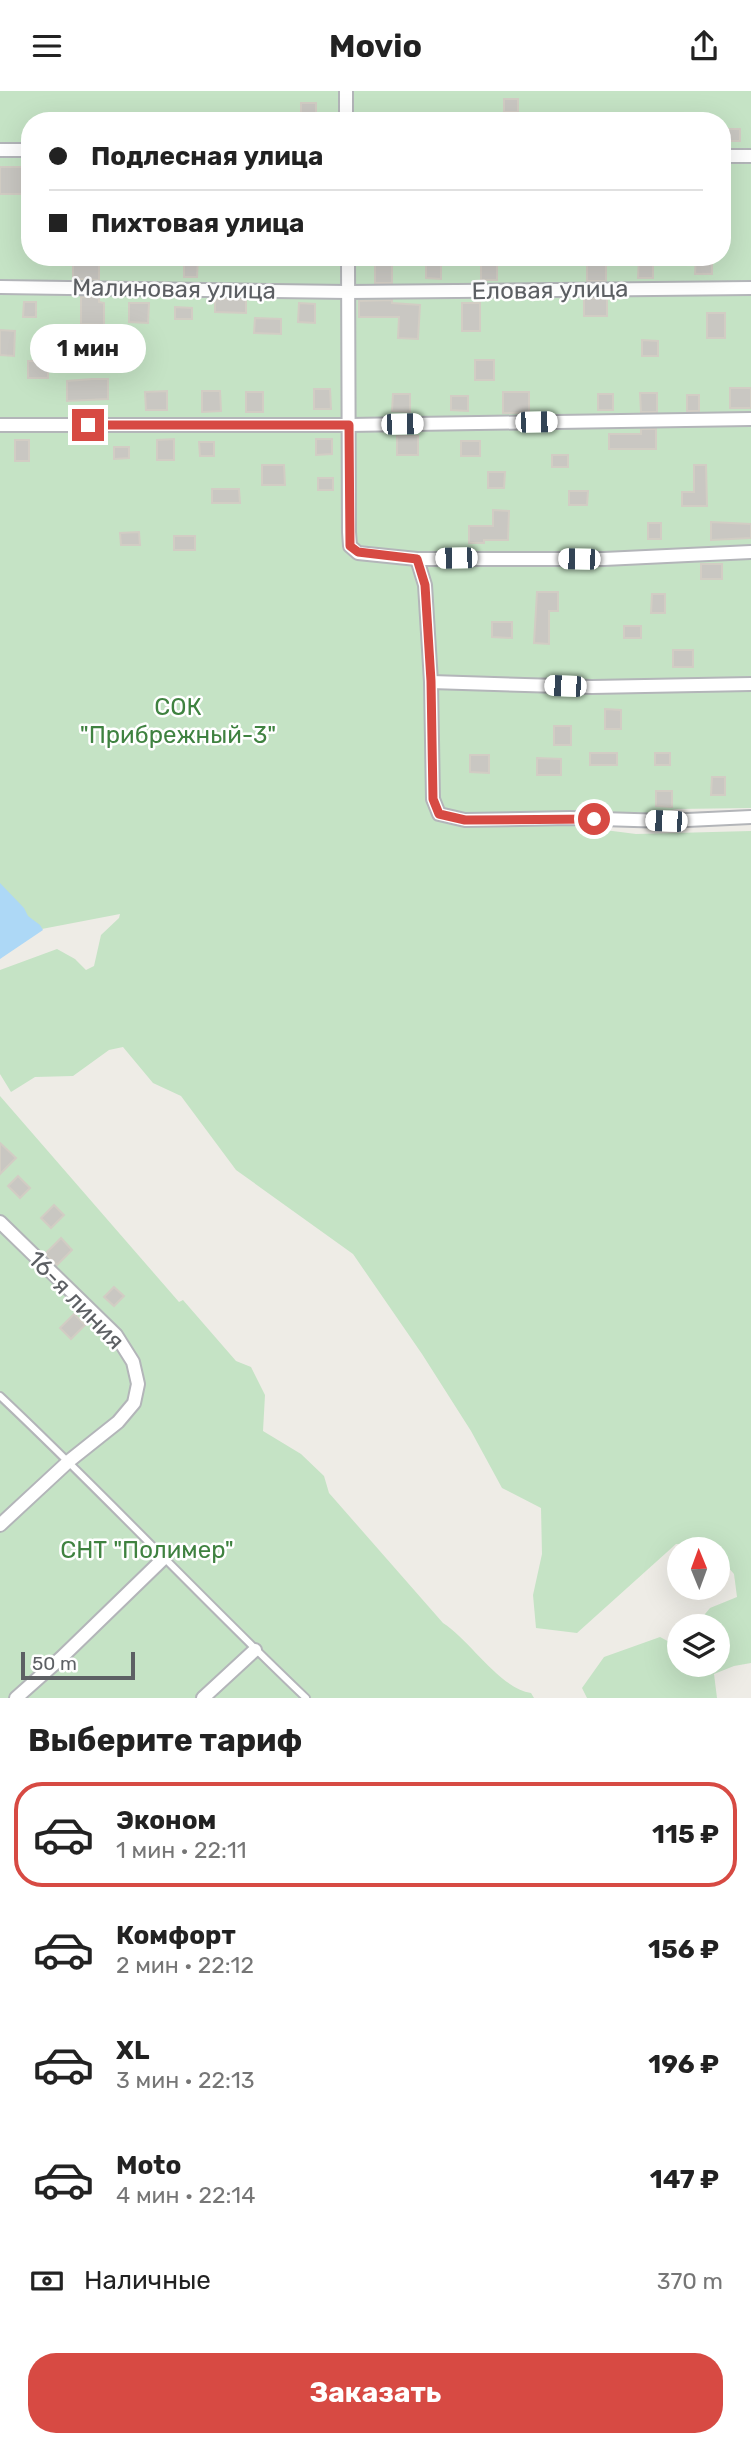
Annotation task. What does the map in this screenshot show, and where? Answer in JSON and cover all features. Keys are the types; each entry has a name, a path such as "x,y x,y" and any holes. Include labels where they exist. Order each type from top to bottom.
{"street":[{"path":"346,91 346,112"},
{"path":"0,150 21,150"},
{"path":"731,156 751,156"},
{"path":"348,266 349,532 350,546 358,552 417,559 604,559 751,552"},
{"name":"Малиновая улица","path":"0,287 348,292"},
{"name":"Еловая улица","path":"348,292 751,288"},
{"path":"0,425 349,425 751,419"},
{"path":"417,559 425,585 431,681 433,799 439,814 465,820 570,818 666,821 751,817"},
{"path":"431,681 592,687 751,684"},
{"name":"16-я линия","path":"0,1222 116,1335 133,1362 138,1384 134,1403 118,1422 69,1461 0,1525"},
{"path":"16,1698 163,1559"},
{"path":"203,1698 255,1650"}],"lane":[{"path":"0,1396 69,1461 163,1559 306,1698"}],"green space":[{"name":"СОК \"Прибрежный-3\"","path":"0,91 751,91 751,808 677,809 581,827 636,834 751,831 751,1663 730,1668 730,1614 705,1614 710,1608 737,1597 734,1574 730,1570 730,1537 667,1537 667,1552 577,1633 536,1628 533,1595 542,1554 541,1508 502,1488 471,1431 422,1354 353,1254 236,1170 181,1096 153,1083 123,1047 109,1050 73,1076 35,1077 11,1092 0,1074 0,970 57,949 75,959 86,970 94,966 101,935 120,914 0,937"},
{"name":"СНТ \"Полимер\"","path":"0,1096 179,1302 183,1300 236,1361 251,1367 265,1395 263,1431 301,1454 324,1476 329,1493 443,1623 496,1673 519,1689 531,1693 534,1698 0,1698"},
{"path":"660,1637 667,1641 667,1677 714,1677 717,1698 587,1698 582,1688 604,1657"}],"water":[{"path":"0,883 43,930 0,959"}],"building":[{"path":"504,99 518,99 518,112 504,112"},
{"path":"301,103 316,103 316,112 301,112"},
{"path":"731,129 740,129 740,141 731,141"},
{"path":"0,167 21,167 21,194 0,194"},
{"path":"73,266 99,266 99,280 73,279"},
{"path":"184,266 198,266 197,277 184,277"},
{"path":"375,266 392,266 392,283 375,283"},
{"path":"426,266 441,266 441,279 426,278"},
{"path":"481,266 497,266 497,280 481,280"},
{"path":"587,266 606,266 606,281 587,281"},
{"path":"639,266 653,266 653,278 638,278"},
{"path":"695,266 712,266 712,274 695,274"},
{"path":"81,297 99,297 99,302 104,303 104,325 81,324"},
{"path":"584,298 607,298 607,316 584,316"},
{"path":"215,299 246,299 246,313 215,312"},
{"path":"392,300 392,303 420,305 418,339 398,338 399,317 359,317 359,301"},
{"path":"24,302 36,302 36,317 23,317"},
{"path":"129,303 149,303 148,323 129,322"},
{"path":"299,303 315,304 315,323 298,322"},
{"path":"462,303 480,303 480,331 462,331"},
{"path":"175,307 192,308 192,319 175,319"},
{"path":"707,313 725,313 725,338 707,338"},
{"path":"255,318 281,319 281,334 254,333"},
{"path":"0,330 15,331 14,356 0,355"},
{"path":"642,340 658,341 658,356 642,356"},
{"path":"475,360 494,360 494,380 475,380"},
{"path":"28,361 48,361 48,378 28,378"},
{"path":"108,379 108,399 67,401 67,381"},
{"path":"730,388 751,388 751,408 730,408"},
{"path":"314,389 330,389 331,409 314,409"},
{"path":"167,391 167,410 146,410 145,392"},
{"path":"202,391 220,391 221,411 202,412"},
{"path":"246,392 263,392 263,412 246,412"},
{"path":"503,392 529,392 529,413 503,413"},
{"path":"640,393 657,393 657,412 641,412"},
{"path":"393,394 410,394 410,412 392,411"},
{"path":"598,394 613,394 613,410 598,410"},
{"path":"687,395 699,395 699,411 687,411"},
{"path":"451,396 468,396 468,411 451,410"},
{"path":"641,429 656,429 656,449 609,449 609,434 641,434"},
{"path":"397,436 418,436 418,455 397,455"},
{"path":"174,439 174,460 157,460 157,440"},
{"path":"316,439 332,439 332,454 316,455"},
{"path":"15,440 29,440 29,461 15,461"},
{"path":"461,441 480,441 480,456 461,456"},
{"path":"199,442 214,442 214,456 200,456"},
{"path":"114,447 129,447 129,458 114,459"},
{"path":"552,455 568,455 568,467 552,467"},
{"path":"262,465 284,465 285,485 262,485"},
{"path":"694,465 706,465 707,506 682,506 682,492 694,492"},
{"path":"488,472 505,472 504,488 488,488"},
{"path":"318,478 333,478 333,490 318,490"},
{"path":"212,489 239,489 240,503 212,503"},
{"path":"569,491 588,491 587,505 569,505"},
{"path":"493,510 509,511 508,540 469,543 469,526 493,526"},
{"path":"711,522 751,524 751,538 711,540"},
{"path":"648,523 661,523 661,539 648,539"},
{"path":"139,532 140,545 121,545 120,533"},
{"path":"174,536 195,536 195,550 174,550"},
{"path":"701,564 722,564 722,579 701,579"},
{"path":"537,592 558,592 558,611 549,611 549,644 534,643"},
{"path":"652,594 665,594 665,613 651,613"},
{"path":"492,622 512,622 512,638 492,637"},
{"path":"624,626 641,626 641,638 624,638"},
{"path":"673,650 693,650 693,667 673,667"},
{"path":"605,709 621,710 621,729 605,729"},
{"path":"554,726 571,726 571,745 554,745"},
{"path":"590,753 617,753 617,765 590,765"},
{"path":"655,753 670,753 670,765 655,765"},
{"path":"470,755 489,755 489,773 470,772"},
{"path":"537,758 561,759 561,775 537,775"},
{"path":"712,777 725,777 725,795 711,795"},
{"path":"656,791 672,791 672,807 656,806"},
{"path":"0,1143 16,1158 0,1174"},
{"path":"18,1176 30,1188 20,1198 8,1186"},
{"path":"54,1205 64,1215 51,1228 41,1218"},
{"path":"61,1238 72,1250 57,1265 45,1254"},
{"path":"114,1287 124,1296 114,1306 104,1297"},
{"path":"74,1314 85,1325 71,1339 60,1328"}],"route":[{"path":"88,425 349,425 350,546 358,552 417,559 425,585 431,681 433,799 439,814 465,820 594,819"}]}
